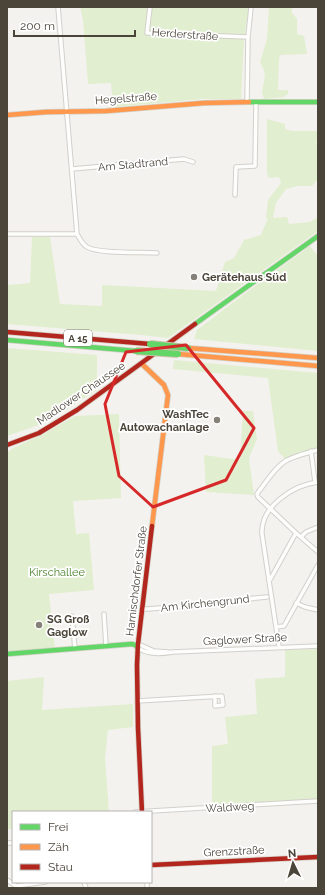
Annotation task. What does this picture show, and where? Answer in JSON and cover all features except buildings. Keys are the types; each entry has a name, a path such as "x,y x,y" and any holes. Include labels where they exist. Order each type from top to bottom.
{"main road":[{"name":"Hegelstraße","path":"7,115 67,111 106,111 204,103 318,102"},
{"name":"Madlower Chaussee","path":"7,445 39,433 77,410 318,236"},
{"name":"A 15","path":"7,332 253,354 318,358"},
{"name":"A 15","path":"7,340 318,366"},
{"name":"Harnischdorfer Straße","path":"140,811 136,645 142,609 168,395 162,382 142,364"},
{"path":"7,654 136,645"},
{"name":"Grenzstraße","path":"152,865 318,857"}],"street":[{"path":"58,7 78,234 81,242 85,246 92,249 109,252 157,253"},
{"name":"Herderstraße","path":"150,7 147,33 248,37"},
{"path":"247,102 248,37 251,7"},
{"path":"235,195 236,167 255,166 256,102"},
{"name":"Am Stadtrand","path":"72,169 184,159 193,162"},
{"path":"7,234 78,234"},
{"path":"318,450 311,451 285,461 257,494 258,497 270,509 318,552"},
{"path":"279,647 261,528 265,516 280,499 293,490 304,485 317,482 311,451"},
{"path":"301,537 306,532 318,527"},
{"path":"269,581 296,533"},
{"path":"276,627 284,626 318,565"},
{"name":"Am Kirchengrund","path":"142,609 212,604 267,597"},
{"path":"296,603 318,610"},
{"path":"104,614 106,646"},
{"path":"72,616 75,649"},
{"name":"Gaglower Straße","path":"136,645 154,651 173,652 318,646"},
{"path":"137,701 215,696"},
{"name":"Waldweg","path":"152,811 318,801"},
{"path":"7,880 16,886 38,883"}],"highlighted area":[{"path":"186,345 254,428 226,480 153,507 119,476 105,404 126,352"}],"green space":[{"path":"80,7 249,7 244,40 241,99 203,99 113,107 111,83 88,84 83,20"},
{"path":"269,7 292,7 292,13 297,19 297,34 304,36 307,54 281,55 279,58 278,90 288,90 288,94 284,97 264,99 262,92 265,75 260,62 267,39"},
{"path":"267,119 285,124 285,129 292,131 318,131 316,144 318,146 317,180 312,186 298,186 286,189 276,203 273,218 287,217 289,224 310,222 318,217 318,231 168,338 7,324 7,285 30,283 32,237 50,237 60,304 102,306 102,285 216,291 225,262 234,258 244,240 261,235 268,218 266,218 268,200 281,183 279,177 269,178 267,173"},
{"path":"310,246 318,256 318,351 194,339 197,330"},
{"path":"7,348 97,355 97,390 49,421 7,436"},
{"path":"174,360 318,373 318,448 286,460 278,451 268,378 173,369"},
{"path":"243,411 253,411 257,439 249,458 254,495 206,492 204,455 240,460"},
{"name":"Kirschallee","path":"119,414 121,498 73,501 76,534 89,533 94,590 49,594 55,649 7,652 8,452 75,416"},
{"path":"318,649 318,800 212,806 212,746 228,744 225,717 257,714 255,679 285,677 285,650"},
{"path":"44,677 42,710 133,704 133,727 108,730 105,758 109,811 12,811 12,829 7,829 7,681"}],"traffic: fast":[{"path":"249,102 318,102"},
{"path":"195,324 318,236"},
{"path":"7,340 136,351"},
{"path":"150,344 188,348"},
{"path":"136,351 178,354"},
{"path":"7,654 132,644 138,648"}],"traffic: slow":[{"path":"7,115 46,112 106,111 204,103 249,102"},
{"path":"188,348 318,358"},
{"path":"178,354 318,366"},
{"path":"142,364 164,385 168,395 152,526"}],"traffic: jam":[{"path":"7,445 39,433 77,410 195,324"},
{"path":"7,332 150,344"},
{"path":"142,811 137,665 138,644 152,526"},
{"path":"152,865 318,857"}],"place":[{"name":"Gerätehaus Süd","path":"194,277"},
{"name":"WashTec Autowachanlage","path":"217,420"},
{"name":"SG Groß Gaglow","path":"39,625"}]}
